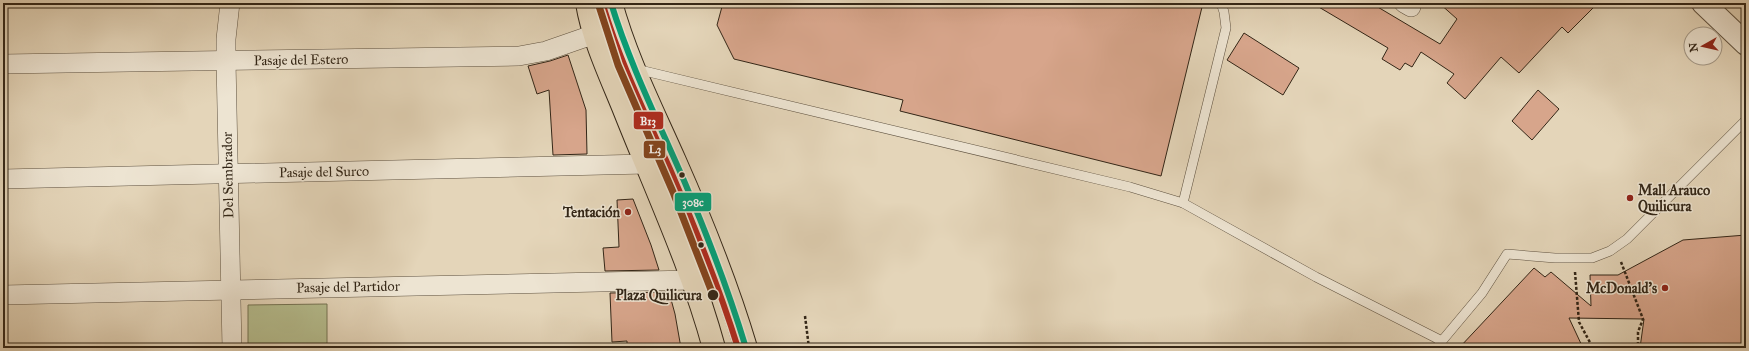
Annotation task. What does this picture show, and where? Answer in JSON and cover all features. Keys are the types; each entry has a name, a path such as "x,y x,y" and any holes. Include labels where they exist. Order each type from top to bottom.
{"main road":[{"path":"587,3 590,20 595,34 692,280 714,348"},
{"path":"611,3 634,69 713,248 746,348"}],"street":[{"name":"Del Sembrador","path":"230,3 226,39 226,61 232,348"},
{"path":"1702,3 1746,44"},
{"name":"Pasaje del Estero","path":"3,64 519,56 546,51 595,34"},
{"name":"Pasaje del Surco","path":"3,179 646,164"},
{"name":"Pasaje del Partidor","path":"3,295 692,280"}],"lane":[{"path":"1183,203 1226,28 1221,3"},
{"path":"634,69 1130,187 1183,203 1439,344 1482,293 1507,254 1555,258 1592,258 1610,251 1627,239 1746,120"}],"path":[{"path":"1621,265 1643,319 1638,332 1638,348"},
{"path":"1575,274 1579,322 1592,348"},
{"path":"804,316 809,348"}],"green space":[{"path":"327,304 327,348 248,348 248,305"}],"building":[{"path":"723,3 1203,3 1161,176 900,111 903,100 734,59 717,25"},
{"path":"1312,3 1371,3 1440,44 1457,19 1439,3 1598,3 1568,33 1562,27 1519,73 1501,57 1465,99 1447,83 1454,74 1421,52 1412,67 1405,63 1400,70 1382,59 1388,48"},
{"path":"1244,33 1299,68 1283,95 1227,60"},
{"path":"568,55 586,110 587,154 553,155 549,90 537,94 528,66"},
{"path":"1538,90 1559,109 1532,140 1512,121"},
{"path":"633,199 659,270 605,271 603,248 619,247 617,200"},
{"path":"1746,235 1746,348 1640,348 1644,319 1569,318 1583,348 1459,348 1534,268 1545,277 1551,272 1591,306 1590,275 1618,275 1683,240"},
{"path":"669,292 675,314 681,348 627,348 627,341 612,342 610,293"}],"transit line":[{"name":"L3","path":"598,3 618,65 673,192 713,295"},
{"name":"308c","path":"611,3 636,71 710,244 733,306 746,348"},
{"name":"B13","path":"603,5 625,68 670,169 715,280 738,348"}],"place":[{"name":"Mall Arauco Quilicura","path":"1630,198"},
{"name":"Tentación","path":"628,212"},
{"name":"McDonald's","path":"1665,288"},
{"name":"Plaza Quilicura","path":"713,295"}]}
